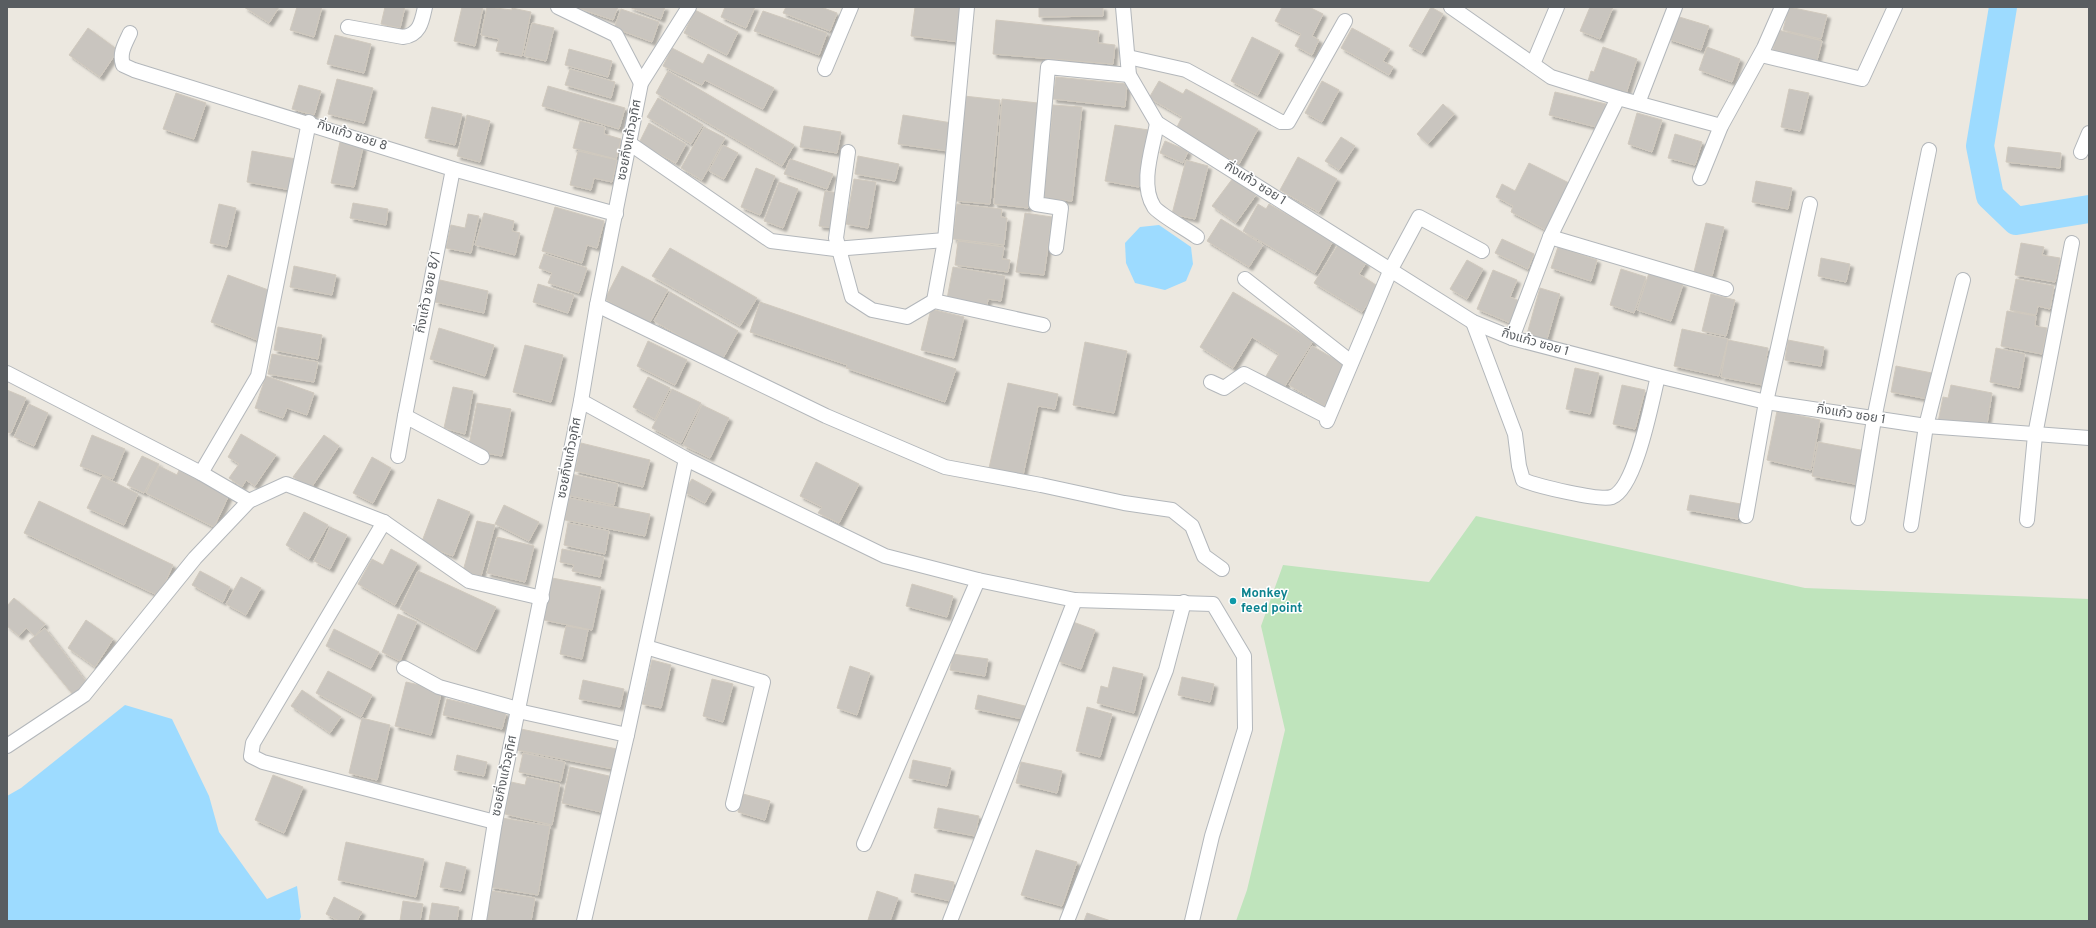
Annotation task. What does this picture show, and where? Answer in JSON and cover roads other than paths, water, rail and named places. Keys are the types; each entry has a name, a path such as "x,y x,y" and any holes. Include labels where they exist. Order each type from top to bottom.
{"street":[{"path":"348,27 403,37 410,36 421,25 425,7"},
{"path":"560,7 616,35 641,83"},
{"name":"ซอยกิ่งแก้วอุทิศ","path":"479,921 495,822 542,598 581,401 597,305 641,83 689,7"},
{"path":"825,69 850,7"},
{"path":"934,301 945,240 967,7"},
{"name":"กิ่งแก้ว ซอย 1","path":"1123,7 1129,75 1157,123 1473,322 1512,338 1766,402 1926,426 2089,438"},
{"path":"1451,7 1551,77 1618,98 1721,126"},
{"path":"1533,64 1557,7"},
{"path":"1638,103 1675,7"},
{"path":"1700,178 1721,126 1760,55 1782,7"},
{"path":"1760,55 1862,79 1895,7"},
{"path":"1128,57 1186,70 1281,122 1288,122 1345,21"},
{"name":"กิ่งแก้ว ซอย 8","path":"130,33 123,47 121,58 123,65 453,168 616,214"},
{"path":"1056,248 1061,208 1036,204 1048,67 1129,75"},
{"path":"1512,338 1550,238 1618,98"},
{"path":"202,473 258,376 309,122"},
{"path":"1157,123 1147,176 1148,194 1155,208 1197,236"},
{"path":"2081,152 2089,133"},
{"path":"629,143 772,242 839,249 945,240"},
{"path":"1858,518 1874,419 1929,150"},
{"path":"848,152 836,238 852,297 872,310 907,317 934,301 1043,324"},
{"name":"กิ่งแก้ว ซอย 8/1","path":"398,456 453,168"},
{"path":"1746,516 1766,402 1810,204"},
{"path":"1211,382 1224,388 1244,374 1328,419 1391,269 1418,217 1482,251"},
{"path":"1550,238 1726,289"},
{"path":"2027,520 2035,435 2072,243"},
{"path":"1245,279 1351,362"},
{"path":"1911,525 1926,426 1963,280"},
{"path":"597,305 826,416 945,467 1041,484 1124,503 1172,510 1192,526 1204,556 1222,569"},
{"path":"1473,322 1515,434 1518,466 1523,480 1537,486 1612,497 1624,488 1639,451 1658,376"},
{"path":"7,373 202,473 249,501"},
{"path":"581,401 686,459 885,556 978,580 1075,600 1213,604 1244,656 1245,729 1212,836 1192,921"},
{"path":"405,416 482,457"},
{"path":"584,921 627,735 686,459"},
{"path":"7,746 84,695 196,558 249,501 286,484 384,522 469,581 542,598"},
{"path":"384,522 253,743 251,756 259,761 495,822"},
{"path":"864,844 978,580"},
{"path":"950,921 1075,600"},
{"path":"1067,921 1166,670 1184,602"},
{"path":"646,648 763,682 733,804"},
{"path":"404,668 439,687 518,710 627,735"}],"water":[{"path":"1159,225 1191,247 1193,264 1186,281 1165,290 1135,283 1126,263 1125,243 1140,227"},
{"path":"125,705 172,719 209,796 219,832 267,899 297,886 301,917 299,921 7,921 7,796 21,788"}],"waterway":[{"path":"2003,7 1980,146 1990,196 2016,221 2089,209"}],"place":[{"name":"Monkey feed point","path":"1233,601"}]}
